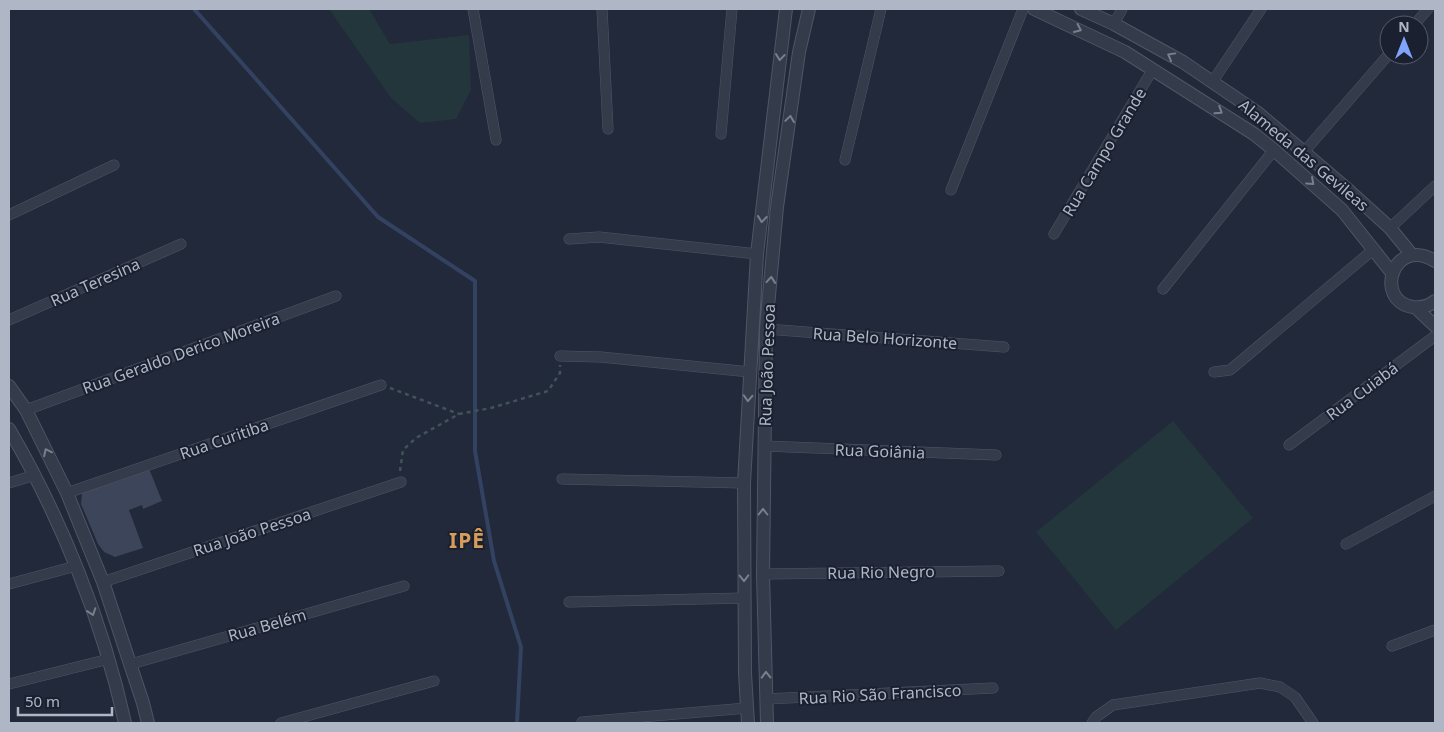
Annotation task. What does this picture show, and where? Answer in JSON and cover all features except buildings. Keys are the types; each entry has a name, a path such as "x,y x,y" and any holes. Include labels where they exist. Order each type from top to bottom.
{"street":[{"path":"473,9 496,140"},
{"path":"602,9 608,129"},
{"path":"720,134 732,9"},
{"name":"Rua João Pessoa","path":"748,723 745,673 744,483 758,254 786,9"},
{"name":"Rua João Pessoa","path":"767,723 763,574 766,329 778,207 799,52 809,9"},
{"path":"845,160 881,9"},
{"path":"951,190 1023,9"},
{"name":"Alameda das Gevileas","path":"1034,9 1099,38 1125,52 1254,134 1342,210 1392,273"},
{"name":"Alameda das Gevileas","path":"1081,9 1114,24 1183,62 1258,113 1390,228 1412,255"},
{"path":"1114,24 1122,9"},
{"path":"1212,81 1261,9"},
{"path":"1304,152 1379,65"},
{"name":"Rua Campo Grande","path":"1054,234 1153,69"},
{"path":"1163,289 1274,150"},
{"path":"9,215 114,165"},
{"path":"1390,228 1435,186"},
{"path":"570,239 599,237 758,254"},
{"name":"Rua Teresina","path":"9,320 181,244"},
{"path":"1214,372 1230,370 1374,249"},
{"path":"1435,261 1428,257 1412,255 1395,267 1391,281 1392,289 1396,296 1408,306 1424,307 1435,301"},
{"name":"Rua Geraldo Derico Moreira","path":"26,410 336,296"},
{"path":"1416,308 1435,326"},
{"name":"Rua Belo Horizonte","path":"766,329 1004,347"},
{"name":"Rua Cuiabá","path":"1289,445 1435,336"},
{"path":"560,356 750,372"},
{"name":"Rua Curitiba","path":"67,493 381,385"},
{"path":"9,386 26,410 67,493 79,522 103,582 148,723"},
{"path":"9,429 35,475 76,566 109,659 126,723"},
{"name":"Rua Goiânia","path":"764,446 996,455"},
{"path":"9,483 35,475"},
{"path":"562,478 744,483"},
{"name":"Rua João Pessoa","path":"103,582 400,482"},
{"path":"1346,544 1435,496"},
{"path":"60,529 79,522"},
{"path":"9,584 76,566"},
{"name":"Rua Rio Negro","path":"763,574 999,571"},
{"name":"Rua Belém","path":"130,664 404,586"},
{"path":"569,602 744,598"},
{"path":"1392,646 1435,630"},
{"path":"9,684 109,659"},
{"path":"281,723 434,681"},
{"path":"1092,723 1096,716 1114,705 1260,683 1280,687 1296,697 1313,723"},
{"name":"Rua Rio São Francisco","path":"766,699 993,688"},
{"path":"582,722 748,708"}],"path":[{"path":"400,482 403,450 416,438 459,414 491,408 548,391 560,373 560,356"},
{"path":"381,385 459,414"}],"green space":[{"path":"329,9 369,9 390,44 469,35 471,90 456,119 420,123 391,98"},
{"path":"1173,421 1253,518 1116,630 1036,532"}],"waterway":[{"path":"194,9 378,217 475,281 475,451 494,561 521,647 517,723"}],"district":[{"name":"IPÊ","path":"467,540"}]}
